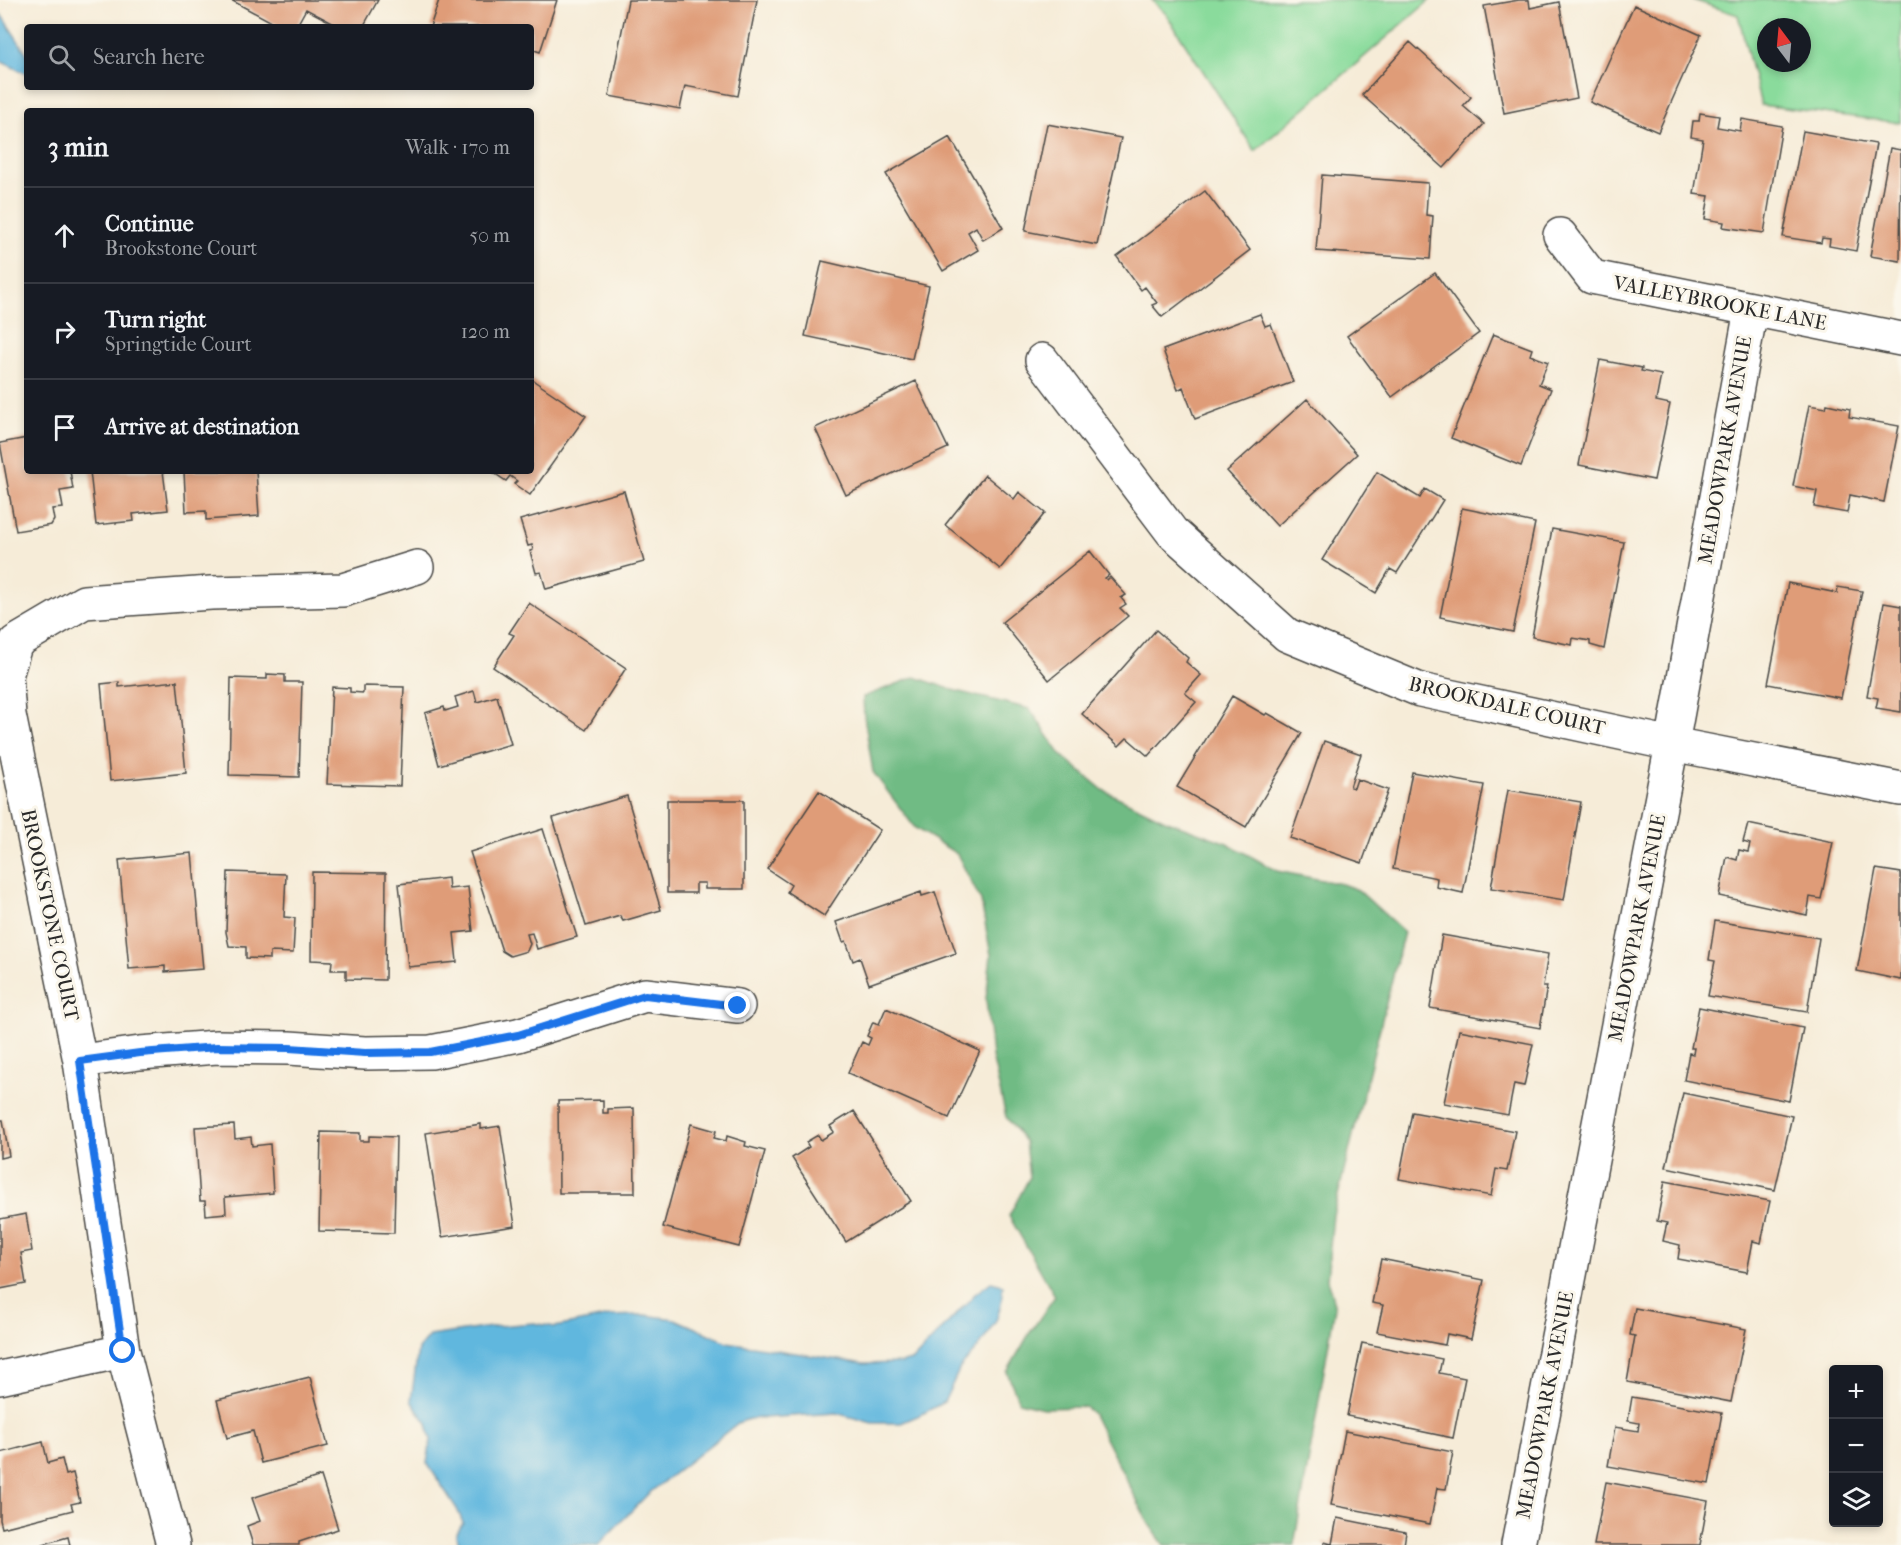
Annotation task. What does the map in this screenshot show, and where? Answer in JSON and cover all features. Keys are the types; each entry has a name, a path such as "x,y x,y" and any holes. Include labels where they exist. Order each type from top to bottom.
{"street":[{"name":"VALLEYBROOKE LANE","path":"1560,235 1592,278 1901,339"},
{"name":"MEADOWPARK AVENUE","path":"1518,1545 1672,744 1751,310"},
{"name":"BROOKDALE COURT","path":"1042,360 1172,532 1287,635 1420,690 1672,744 1901,789"},
{"name":"BROOKSTONE COURT","path":"173,1545 123,1351 80,1061 9,715 6,676 16,642 84,602 211,593 343,590 417,567"},
{"path":"80,1061 140,1053 217,1047 289,1048 365,1053 430,1052 518,1035 645,995 738,1006"},
{"path":"0,1378 123,1351"}],"green space":[{"path":"1152,0 1430,0 1255,151 1166,14"},
{"path":"1693,0 1901,0 1901,123 1761,105 1738,15"},
{"path":"915,677 956,691 1030,709 1061,755 1103,790 1165,820 1227,843 1277,871 1342,884 1358,890 1404,932 1333,1215 1327,1279 1335,1307 1294,1545 1164,1545 1149,1524 1092,1413 1085,1407 1043,1408 1019,1402 1007,1372 1055,1296 1009,1216 1029,1178 1025,1142 1006,1117 992,1056 986,999 991,955 981,901 957,854 915,828 873,772 864,716 863,697"}],"water":[{"path":"0,13 24,49 24,73 0,61"},
{"path":"991,1282 1003,1285 996,1321 980,1345 960,1368 944,1402 922,1414 901,1423 872,1423 836,1413 749,1419 738,1423 648,1494 598,1545 460,1545 456,1535 463,1523 457,1509 427,1463 431,1440 427,1423 411,1401 418,1349 429,1336 534,1323 555,1327 610,1316 644,1315 675,1319 727,1342 864,1364 901,1363 914,1359 975,1294"}],"building":[{"path":"231,0 378,0 365,24 334,24 306,9 298,24 275,24"},
{"path":"439,0 557,0 540,52 534,50 534,24 431,24"},
{"path":"628,0 757,0 738,96 685,86 680,109 609,96"},
{"path":"1529,0 1530,8 1559,2 1577,98 1504,113 1484,6"},
{"path":"1634,5 1701,35 1658,132 1590,102"},
{"path":"1410,42 1471,97 1463,106 1484,124 1444,168 1362,95"},
{"path":"1700,113 1719,116 1717,127 1740,131 1742,119 1782,126 1764,233 1723,227 1724,222 1705,219 1709,196 1694,194 1703,139 1691,137 1693,121 1699,121"},
{"path":"1047,124 1121,138 1097,245 1025,231"},
{"path":"1803,131 1876,144 1856,251 1829,246 1830,239 1822,238 1821,243 1783,237"},
{"path":"950,137 1003,228 983,240 976,227 968,232 978,250 943,271 886,174"},
{"path":"1890,148 1901,150 1900,261 1870,256"},
{"path":"1322,175 1428,183 1426,215 1433,216 1430,259 1316,251"},
{"path":"1205,191 1250,250 1162,317 1152,305 1157,303 1145,287 1141,290 1117,257"},
{"path":"822,261 929,286 912,359 805,336"},
{"path":"1435,273 1479,333 1392,397 1347,336"},
{"path":"1260,314 1265,326 1271,324 1293,382 1195,419 1183,387 1178,390 1163,350"},
{"path":"1493,334 1532,349 1530,355 1548,362 1539,384 1551,389 1521,466 1451,438"},
{"path":"1600,360 1642,368 1641,371 1661,375 1656,401 1670,404 1654,480 1579,465"},
{"path":"534,381 586,416 530,495 514,484 517,481 510,476 506,481 496,474 534,474"},
{"path":"916,381 948,448 846,495 815,428"},
{"path":"1307,399 1357,454 1277,526 1227,471"},
{"path":"1827,404 1850,409 1849,417 1899,426 1884,502 1850,495 1847,513 1814,507 1817,491 1793,486 1809,405 1826,408"},
{"path":"24,439 24,474 70,474 73,489 60,491 63,508 52,509 54,520 51,525 16,531 0,443"},
{"path":"1377,472 1420,498 1425,489 1443,500 1397,573 1390,569 1376,593 1322,560"},
{"path":"90,474 163,474 168,510 133,514 134,521 96,525"},
{"path":"184,474 256,474 259,516 206,520 206,511 186,512"},
{"path":"985,475 1014,499 1019,492 1045,513 1000,569 945,525"},
{"path":"624,491 644,562 546,589 541,572 536,573 530,551 533,550 532,545 528,546 520,520"},
{"path":"1462,508 1535,523 1513,632 1440,617"},
{"path":"1552,529 1624,542 1604,649 1590,645 1590,641 1573,638 1572,645 1532,637"},
{"path":"1090,551 1109,575 1105,578 1107,580 1110,577 1126,595 1121,598 1126,604 1120,608 1128,616 1049,680 1002,622"},
{"path":"1788,583 1837,593 1838,587 1862,591 1841,698 1768,684"},
{"path":"529,603 626,668 586,730 493,667 514,635 509,633"},
{"path":"1884,603 1901,606 1901,712 1876,708 1878,698 1867,696"},
{"path":"1156,630 1188,658 1186,662 1201,675 1185,693 1196,702 1148,756 1127,738 1119,746 1082,714"},
{"path":"267,674 285,675 285,682 302,682 299,777 229,775 231,678 267,679"},
{"path":"177,681 186,773 110,781 101,684 119,682 119,687"},
{"path":"363,686 404,687 400,786 327,784 332,687 350,688 350,692 363,693"},
{"path":"474,691 477,702 497,696 511,744 439,765 425,713 444,707 445,711 458,707 455,697"},
{"path":"1232,696 1302,733 1246,827 1177,787"},
{"path":"1324,741 1361,754 1350,787 1354,788 1357,779 1388,790 1362,863 1290,838"},
{"path":"1412,772 1484,785 1463,893 1436,887 1437,878 1393,869"},
{"path":"1508,790 1581,802 1564,900 1491,888"},
{"path":"819,791 880,830 824,916 787,892 791,885 767,869"},
{"path":"627,796 661,910 623,921 620,916 586,926 553,818"},
{"path":"667,800 744,800 744,889 705,889 705,883 696,883 696,893 667,893"},
{"path":"1748,824 1833,842 1821,899 1810,897 1807,915 1719,896 1727,857 1737,860 1739,850 1748,852 1750,844 1743,842"},
{"path":"543,829 577,937 537,949 532,933 527,934 530,944 527,951 510,956 502,951 470,852"},
{"path":"192,853 203,969 165,972 165,966 129,969 119,860"},
{"path":"1876,869 1901,873 1901,980 1857,971"},
{"path":"228,872 286,874 284,917 295,918 293,953 270,952 270,959 246,958 246,947 229,946 226,932"},
{"path":"312,872 386,873 385,980 346,979 346,970 331,970 332,961 311,960"},
{"path":"448,878 449,889 468,887 473,931 454,933 457,962 408,967 399,884"},
{"path":"921,892 922,896 935,892 956,953 869,984 860,958 853,961 836,922"},
{"path":"1715,921 1819,938 1807,1012 1708,996 1715,961 1709,960"},
{"path":"1442,935 1548,954 1543,986 1547,986 1540,1028 1430,1008"},
{"path":"1699,1007 1803,1028 1789,1101 1684,1080 1689,1053 1693,1054 1694,1048 1691,1048"},
{"path":"886,1008 980,1051 949,1118 848,1073 862,1042 868,1045 871,1038 867,1036 873,1022 879,1024"},
{"path":"1459,1030 1533,1044 1524,1086 1514,1084 1508,1115 1444,1103"},
{"path":"1683,1093 1792,1116 1775,1190 1666,1167"},
{"path":"603,1100 603,1113 608,1113 608,1109 634,1108 635,1193 559,1193 558,1101"},
{"path":"854,1111 911,1201 846,1242 792,1158 809,1147 806,1142 818,1135 821,1140 834,1132 830,1126"},
{"path":"1412,1112 1515,1131 1507,1171 1496,1169 1491,1196 1399,1179"},
{"path":"0,1120 3,1120 9,1156 0,1158"},
{"path":"481,1124 481,1129 500,1126 515,1226 442,1237 426,1133"},
{"path":"691,1124 716,1131 714,1138 726,1141 727,1136 746,1142 745,1146 765,1151 739,1247 663,1227"},
{"path":"234,1125 235,1139 251,1137 252,1146 270,1144 273,1193 225,1197 226,1213 206,1215 205,1201 200,1201 195,1127"},
{"path":"321,1132 360,1133 360,1141 369,1141 369,1136 396,1137 394,1233 319,1231"},
{"path":"1665,1181 1770,1201 1761,1243 1753,1241 1747,1272 1678,1259 1680,1245 1663,1241 1667,1223 1657,1221"},
{"path":"26,1214 32,1251 21,1253 26,1284 0,1289 0,1219"},
{"path":"1381,1259 1484,1280 1471,1339 1447,1334 1445,1345 1377,1332 1383,1305 1372,1303"},
{"path":"1635,1308 1746,1329 1731,1402 1627,1382 1635,1336 1630,1335"},
{"path":"1362,1343 1442,1359 1439,1373 1465,1378 1453,1438 1347,1416"},
{"path":"310,1377 328,1446 261,1463 253,1431 227,1438 217,1400"},
{"path":"1632,1397 1722,1413 1709,1484 1608,1466 1615,1427 1638,1431 1639,1423 1628,1421"},
{"path":"1345,1431 1453,1452 1446,1489 1437,1488 1430,1524 1331,1505"},
{"path":"43,1442 48,1463 62,1459 66,1475 73,1473 80,1502 71,1504 73,1510 2,1528 0,1453"},
{"path":"321,1476 338,1529 299,1542 299,1545 253,1545 247,1526 260,1521 252,1498"},
{"path":"1606,1482 1708,1501 1700,1545 1594,1545"},
{"path":"1337,1518 1406,1532 1404,1545 1324,1545 1324,1542 1332,1544"},
{"path":"68,1537 70,1545 43,1545 43,1544"}],"route":[{"path":"123,1351 80,1061 140,1053 217,1047 289,1048 365,1053 430,1052 518,1035 645,995 738,1006"}]}
